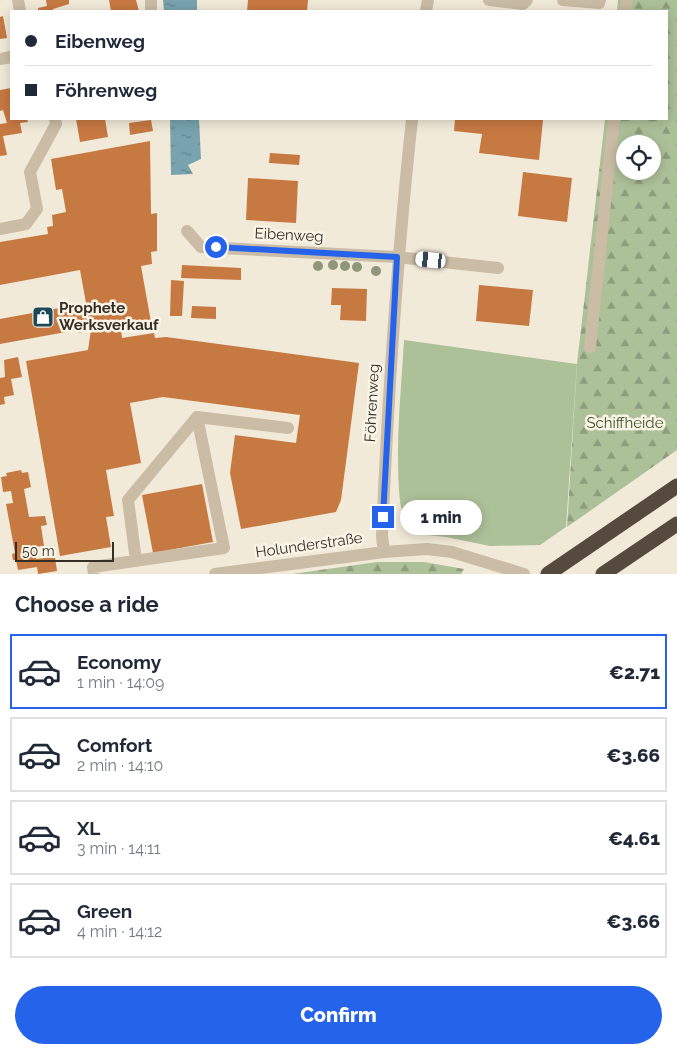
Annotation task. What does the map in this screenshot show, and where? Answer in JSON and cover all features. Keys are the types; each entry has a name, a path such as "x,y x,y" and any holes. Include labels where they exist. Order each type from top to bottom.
{"highway":[{"path":"645,508 677,476"},
{"path":"548,574 677,486"},
{"path":"603,574 677,524"},
{"path":"629,557 677,534"}],"street":[{"path":"489,0 525,2"},
{"path":"563,0 600,4 600,0"},
{"path":"0,229 26,224 37,209 30,172 56,124 55,120"},
{"name":"Föhrenweg","path":"384,552 382,536 390,365 397,257 412,120"},
{"path":"590,347 614,120"},
{"name":"Eibenweg","path":"187,231 201,247 397,257"},
{"path":"397,257 498,268"},
{"path":"197,417 288,428"},
{"path":"136,561 128,500 197,417"},
{"path":"94,574 93,567 224,548 197,417"},
{"name":"Holunderstraße","path":"215,574 384,552 427,549 452,552 524,574"}],"green space":[{"name":"Schiffheide","path":"618,0 677,0 677,450 567,527 577,364 605,120 668,120 668,10 617,10"},
{"path":"404,340 577,364 566,527 540,545 490,546 446,537 417,534 407,528 402,512 398,465"},
{"path":"377,562 424,562 464,569 461,574 292,574"}],"water":[{"path":"163,0 197,0 197,10 164,10"},
{"path":"170,120 199,120 201,159 188,165 193,174 171,175"}],"building":[{"path":"46,0 69,0 69,4 53,10 38,10 38,8 47,6"},
{"path":"109,0 136,0 139,10 111,10"},
{"path":"248,0 308,0 307,10 247,10"},
{"path":"3,16 7,38 0,39 0,17"},
{"path":"10,88 10,120 27,120 28,122 20,123 22,133 3,136 7,155 0,156 0,124 7,123 3,110 0,111 0,90"},
{"path":"76,120 105,120 108,137 80,142"},
{"path":"151,120 153,131 130,135 129,123"},
{"path":"455,120 543,120 539,160 479,153 482,134 454,131"},
{"path":"150,141 151,214 157,213 157,251 151,252 152,264 141,266 151,322 121,328 122,338 154,333 155,338 166,337 359,363 341,500 336,512 241,529 230,473 235,435 296,443 300,415 163,397 130,403 141,463 106,470 114,516 106,517 111,547 60,556 26,361 88,350 91,330 78,333 77,330 0,344 0,319 86,303 80,270 0,285 0,242 48,234 47,227 53,226 52,215 66,212 62,189 56,190 51,159"},
{"path":"270,153 300,155 299,165 269,163"},
{"path":"523,172 572,178 567,222 518,216"},
{"path":"248,178 298,181 296,223 246,220"},
{"path":"182,265 241,268 241,280 181,278"},
{"path":"171,280 184,281 182,316 170,316"},
{"path":"479,285 533,290 529,326 476,321"},
{"path":"332,288 367,289 366,321 340,320 341,305 331,305"},
{"path":"192,306 216,307 216,319 191,318"},
{"path":"18,357 22,377 11,379 14,395 4,397 5,404 0,405 0,378 5,377 4,360"},
{"path":"21,470 22,473 28,472 31,487 24,489 29,517 45,516 47,525 41,526 44,546 34,547 36,559 55,557 57,571 38,574 37,567 18,570 16,560 13,560 12,554 15,553 6,504 13,503 11,491 3,492 1,477 7,476 6,473"},
{"path":"202,484 213,542 153,553 142,495"}],"place":[{"name":"Prophete Werksverkauf","path":"43,317"}],"route":[{"path":"216,247 397,257 383,517"}]}
